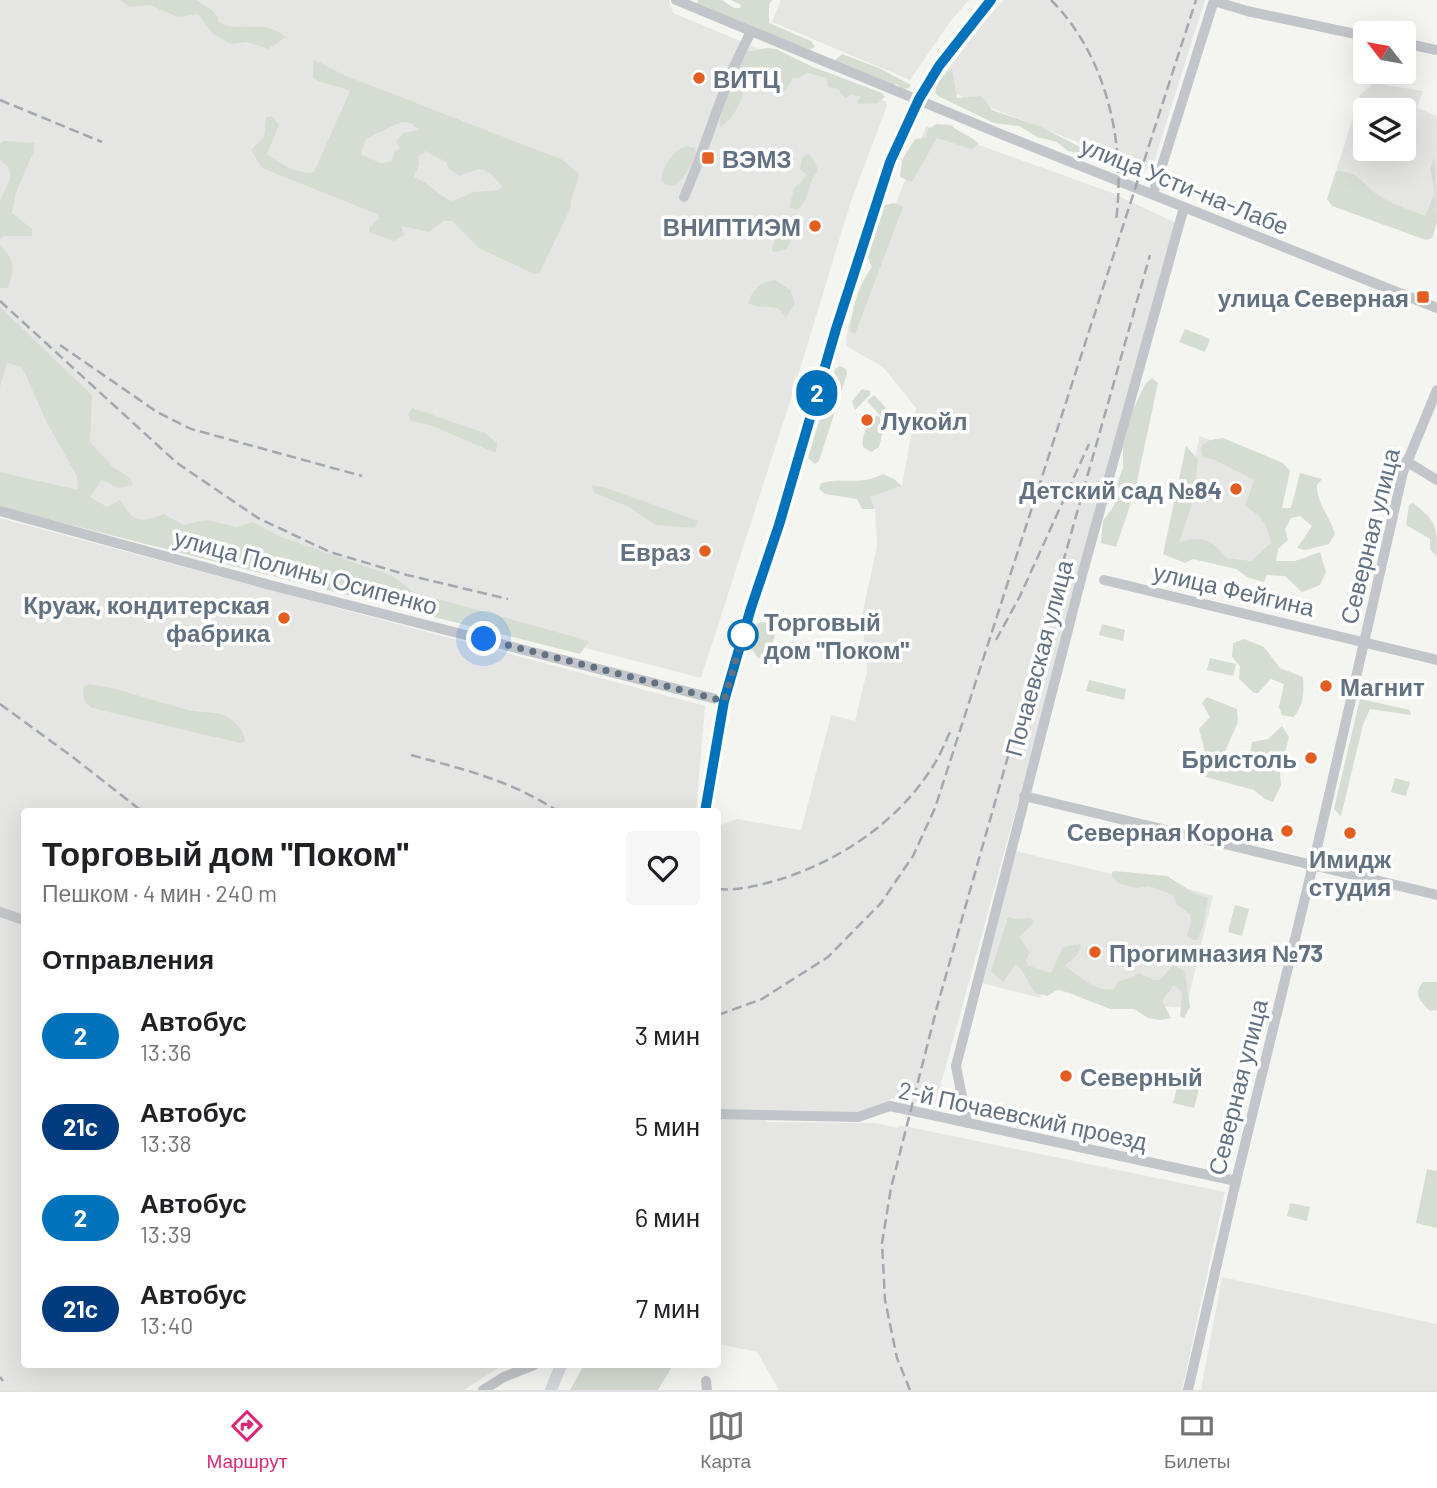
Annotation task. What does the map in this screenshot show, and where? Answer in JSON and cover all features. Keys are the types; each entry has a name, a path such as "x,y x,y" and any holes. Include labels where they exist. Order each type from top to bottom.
{"main road":[{"path":"706,808 724,701 836,329 890,162 919,99 944,58 991,0"},
{"path":"551,1390 560,1368"}],"street":[{"name":"улица Усти-на-Лабе","path":"684,1 751,32 1437,308"},
{"path":"1153,194 1214,1 1353,33"},
{"path":"684,197 728,80 751,32"},
{"path":"1416,46 1437,50"},
{"name":"Почаевская улица","path":"967,1124 956,1066 1082,575 1184,207"},
{"name":"Северная улица","path":"1188,1390 1406,461 1437,390"},
{"path":"1406,461 1437,480"},
{"name":"улица Полины Осипенко","path":"0,511 270,585 724,701"},
{"name":"улица Фейгина","path":"1104,580 1437,660"},
{"path":"1024,796 1437,895"},
{"path":"0,912 21,919"},
{"name":"2-й Почаевский проезд","path":"721,1114 858,1116 890,1106 1236,1181"},
{"path":"483,1390 504,1377 526,1368"}],"shaded area":[{"path":"0,0 669,0 673,13 885,101 887,106 851,201 701,678 0,496"},
{"path":"120,0 196,0 212,10 218,17 218,22 234,27 268,28 286,37 268,49 247,42 231,44 213,34 198,14 178,17 150,5 129,7"},
{"path":"698,0 722,0 734,8 740,8 741,5 731,0 772,0 769,5 769,23 811,41 815,47 809,50 697,4"},
{"path":"781,0 969,0 952,19 910,80 772,22"},
{"path":"1004,0 1205,0 1151,171 956,94 945,73"},
{"path":"776,49 813,67 882,93 885,97 877,103 860,104 857,102 861,96 851,95 845,98 838,89 828,87 827,78 807,73 793,78 785,91 779,92 754,88 745,80 738,106 731,118 721,127 719,124 728,91 745,52"},
{"path":"842,54 879,68 911,85 902,89 897,84 889,85 841,65 835,60"},
{"path":"313,61 319,62 344,75 563,160 579,174 571,207 540,272 534,274 479,248 452,221 443,221 429,232 401,226 404,235 394,241 369,232 369,228 379,218 377,214 262,168 251,150 264,137 266,117 272,116 279,125 267,154 295,170 314,172 350,91 313,78","holes":["401,122 411,123 419,130 403,133 396,142 401,149 395,150 391,162 380,163 361,154 366,139","425,151 446,162 449,169 459,176 479,169 487,171 502,186 498,190 474,192 452,201 414,177 419,164 418,157"]},
{"path":"952,68 957,98 982,96 992,110 1041,127 1084,149 1085,155 1068,151 1057,142 1037,137 1019,126 994,123 938,96 935,92 938,81"},
{"path":"1373,84 1423,91 1417,108 1437,116 1437,222 1432,238 1327,200 1353,117 1353,161 1416,161 1416,98 1359,98"},
{"path":"937,124 951,125 979,144 971,149 937,138 912,182 900,177 902,160 915,139 925,138 928,129"},
{"path":"926,126 1110,192 1176,223 935,1106 893,1098 879,1108 845,1115 764,1111 765,1122 876,1123 898,1128 899,1125 1225,1192 1182,1390 779,1390 757,1352 721,1345 721,826 736,819 801,830 831,715 855,721 867,671 862,615 877,546 875,509 870,497 902,486 916,408 883,367 846,346 848,327"},
{"path":"0,143 34,143 34,151 16,192 12,213 32,229 32,236 0,238 0,200 11,177 8,167 0,160"},
{"path":"687,146 694,148 696,152 690,166 678,183 674,186 666,185 661,179 664,168 677,151"},
{"path":"808,154 815,161 818,171 811,181 805,200 797,210 789,207 794,189 807,175 800,169 802,158"},
{"path":"1435,156 1437,222 1432,238 1426,240 1332,206 1327,199 1336,171 1350,173 1383,198 1425,216 1435,193 1430,169"},
{"path":"894,203 903,207 855,334 850,331 852,314 859,290 872,267 868,257 885,205"},
{"path":"790,230 792,238 787,249 774,252 772,250 776,233"},
{"path":"0,246 9,256 12,266 8,288 0,288"},
{"path":"775,280 790,290 795,303 784,321 782,312 774,307 760,307 748,303 758,287"},
{"path":"0,307 92,395 90,442 113,467 130,478 133,485 118,488 102,480 90,497 107,507 120,500 129,513 138,519 164,514 183,525 206,520 237,527 253,522 281,537 393,576 413,592 589,641 580,654 0,507 0,472 78,490 77,476 47,423 22,367 7,363 0,387"},
{"path":"1185,329 1210,339 1205,352 1179,342"},
{"path":"840,366 846,369 847,374 819,461 815,464 808,458 835,369"},
{"path":"1152,378 1158,383 1135,491 1116,547 1101,543 1103,521 1115,504 1117,484 1123,468 1123,446 1132,412 1145,384"},
{"path":"862,389 870,391 870,395 855,410 852,401"},
{"path":"874,395 888,410 886,422 867,401"},
{"path":"412,408 485,433 497,443 496,453 430,425 411,421 408,415"},
{"path":"877,415 885,424 879,447 871,452 863,447 863,438"},
{"name":"Детский сад №84","path":"1200,436 1290,471 1266,575 1170,554"},
{"path":"1223,438 1283,463 1290,471 1282,508 1291,508 1300,473 1322,479 1317,485 1321,505 1335,534 1329,544 1305,550 1297,548 1312,526 1300,516 1291,518 1285,529 1288,540 1278,549 1276,561 1295,561 1320,552 1326,572 1320,585 1302,592 1285,576 1267,575 1264,582 1249,578 1236,569 1193,559 1185,563 1163,554 1186,446 1198,459 1193,501 1179,542 1205,540 1216,546 1226,558 1251,561 1271,543 1263,521 1245,506 1254,480 1215,460 1202,457 1201,446 1210,440"},
{"path":"883,474 902,486 870,497 875,509 862,509 857,499 825,494 819,489 821,483 867,480"},
{"path":"591,485 604,487 698,521 695,528 656,525 629,507 595,493"},
{"path":"1413,503 1427,515 1434,526 1437,557 1430,549 1430,539 1406,525 1409,505"},
{"path":"0,518 705,706 696,808 21,808 21,1368 498,1368 464,1390 0,1390"},
{"path":"772,618 776,619 775,635 761,659 751,648 758,634 757,623 769,622"},
{"path":"1102,624 1125,630 1123,641 1099,635"},
{"path":"1244,639 1264,647 1280,668 1303,677 1302,699 1293,717 1282,715 1279,707 1284,684 1271,679 1258,693 1254,693 1239,679 1240,666 1232,657 1233,643"},
{"path":"1210,658 1236,664 1233,676 1207,670"},
{"path":"1089,680 1126,689 1124,700 1086,691"},
{"path":"89,684 189,710 222,714 238,727 245,741 240,743 92,708 83,696 84,686"},
{"path":"1207,697 1237,709 1238,722 1219,765 1247,772 1252,742 1268,739 1282,726 1289,737 1285,753 1268,763 1280,772 1281,785 1273,802 1254,790 1198,775 1194,762 1205,752 1199,729 1210,717 1202,703"},
{"path":"1360,699 1410,710 1411,715 1370,709 1363,725 1341,816 1334,809"},
{"path":"1395,778 1410,782 1406,796 1391,792"},
{"name":"Прогимназия №73","path":"1015,851 1129,878 1144,876 1213,896 1186,1008 1106,1002 1043,987 1040,998 982,983"},
{"path":"1114,871 1167,876 1194,893 1208,898 1203,927 1197,940 1187,936 1190,914 1177,905 1173,895 1149,886 1137,888 1118,883 1112,877"},
{"path":"1235,905 1249,909 1242,936 1228,932"},
{"path":"1008,917 1033,920 1032,925 1019,937 1030,952 1026,960 1029,966 1051,973 1063,947 1080,944 1077,955 1065,966 1088,983 1107,990 1114,989 1118,981 1139,973 1160,980 1173,965 1185,971 1190,1007 1184,1018 1180,1017 1182,992 1174,985 1162,1001 1171,1018 1160,1020 1148,1018 1134,1009 1110,1009 1059,989 1047,996 1035,993 1016,964 1003,982 991,971"},
{"path":"1423,982 1437,982 1437,1010 1430,1011 1419,998 1418,990"},
{"path":"1181,1073 1202,1078 1194,1108 1173,1103"},
{"path":"1427,1169 1437,1171 1437,1228 1416,1223"},
{"path":"1290,1203 1310,1207 1307,1221 1287,1216"},
{"path":"1222,1277 1437,1324 1437,1390 1201,1390"},
{"path":"582,1368 671,1368 658,1390 570,1390"}],"railway":[{"path":"1051,0 1086,47 1099,74 1108,103 1118,162 1116,221"},
{"path":"721,1014 762,999 828,957 881,903 913,856 935,808 1196,0"},
{"path":"0,100 102,142"},
{"path":"910,1390 897,1358 885,1300 882,1243 891,1188 937,1007 1150,255"},
{"path":"0,301 177,463 258,518 330,552 407,575 508,599"},
{"path":"60,345 157,412 191,429 362,476"},
{"path":"996,640 1020,596 1089,444"},
{"path":"0,704 138,808"},
{"path":"721,889 741,888 781,879 825,861 867,836 886,821 919,786 936,761 952,728"},
{"path":"411,755 505,784 552,808"},
{"path":"0,1377 3,1381"}],"bus line":[{"name":"2","path":"706,808 724,701 836,329 890,162 919,99 939,66 991,0"}],"place":[{"name":"ВИТЦ","path":"699,78"},
{"name":"ВЭМЗ","path":"708,158"},
{"name":"ВНИПТИЭМ","path":"815,226"},
{"name":"улица Северная","path":"1423,297"},
{"name":"Лукойл","path":"867,420"},
{"name":"Детский сад №84","path":"1236,489"},
{"name":"Евраз","path":"705,551"},
{"name":"Круаж, кондитерская фабрика","path":"284,618"},
{"name":"Торговый дом \"Поком\"","path":"743,635"},
{"name":"Магнит","path":"1326,686"},
{"name":"Бристоль","path":"1311,758"},
{"name":"Северная Корона","path":"1287,831"},
{"name":"Имидж студия","path":"1350,833"},
{"name":"Прогимназия №73","path":"1095,952"},
{"name":"Северный","path":"1066,1076"}],"route":[{"path":"484,639 724,701 743,635"}]}
